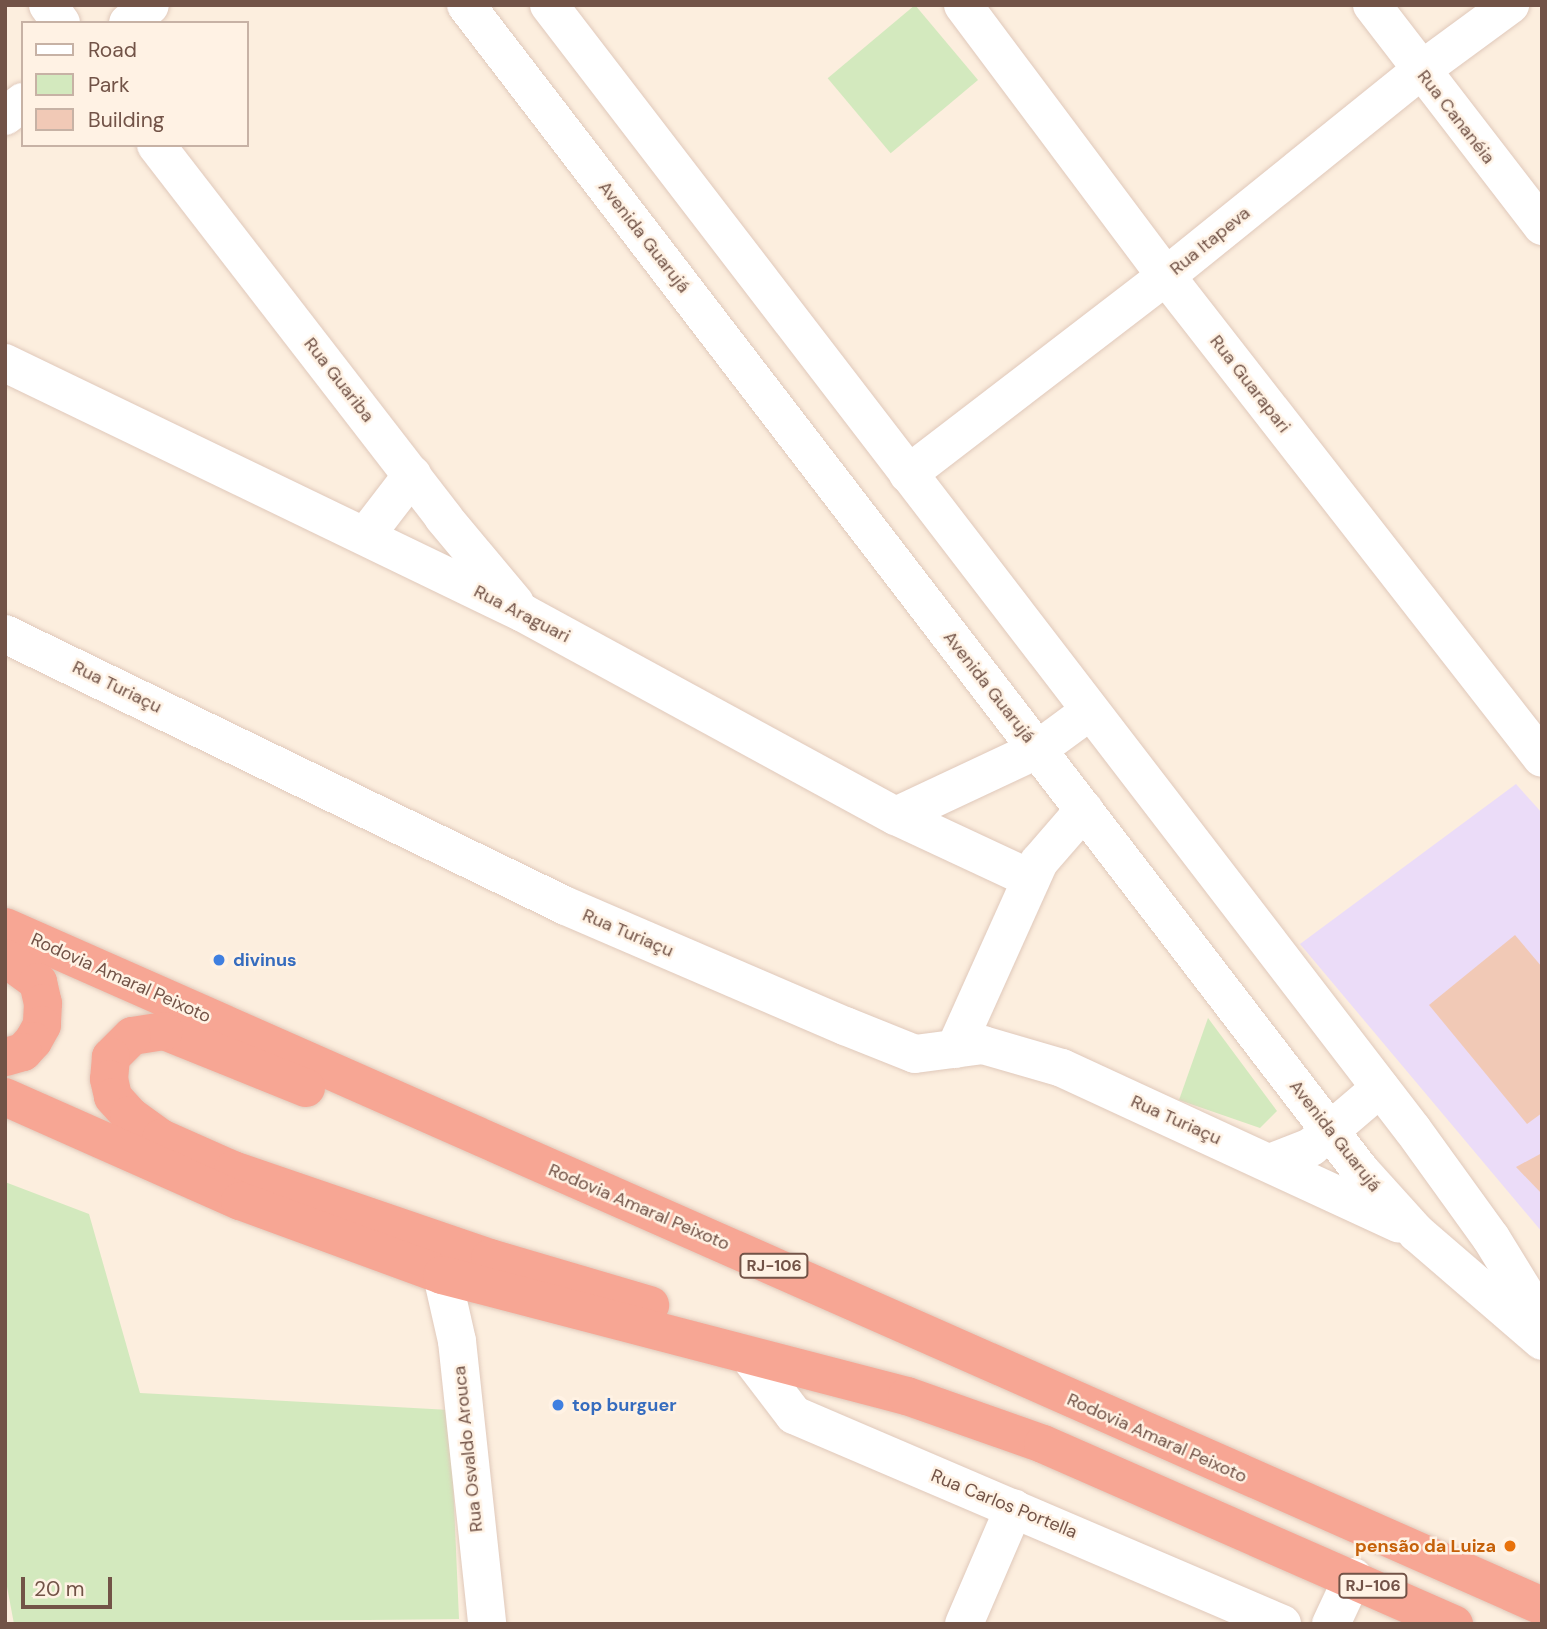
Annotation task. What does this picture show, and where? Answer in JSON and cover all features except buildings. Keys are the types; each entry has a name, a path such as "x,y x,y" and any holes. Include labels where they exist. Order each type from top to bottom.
{"highway":[{"name":"Rodovia Amaral Peixoto","path":"5,927 1542,1606"},
{"path":"5,958 38,982 43,1014 33,1041 23,1052 5,1057"},
{"path":"645,1211 553,1192 164,1031 132,1036 111,1057 108,1079 113,1097 129,1115 161,1138 233,1170 490,1258 766,1340 817,1373"},
{"name":"RJ-106","path":"5,1097 240,1201 442,1275 907,1396 1043,1444 1353,1577 1454,1624"}],"street":[{"path":"48,5 60,21"},
{"path":"130,21 150,5"},
{"name":"Avenida Guarujá","path":"466,5 1328,1129 1417,1233 1542,1341"},
{"path":"549,5 1380,1088 1468,1206 1542,1321"},
{"name":"Rua Guarapari","path":"963,5 1166,276 1542,758"},
{"name":"Rua Cananéia","path":"1372,5 1420,71 1542,226"},
{"name":"Rua Itapeva","path":"908,474 1166,276 1420,71 1510,5"},
{"path":"5,116 21,104"},
{"name":"Rua Guariba","path":"158,147 412,475 523,613"},
{"name":"Rua Araguari","path":"5,363 523,613 897,816 1031,879"},
{"path":"366,535 412,475"},
{"name":"Rua Turiaçu","path":"5,634 566,906 902,1050 915,1054 998,1047 1062,1069 1417,1233"},
{"path":"897,816 1037,750 1090,711"},
{"path":"955,1049 1031,879 1052,842 1084,810"},
{"path":"1270,1163 1301,1153 1380,1088"},
{"name":"Rua Osvaldo Arouca","path":"442,1275 457,1341 487,1624"},
{"name":"Rua Carlos Portella","path":"749,1356 794,1415 1282,1624"},
{"path":"964,1624 1014,1508"},
{"path":"1331,1624 1353,1577"}],"shaded area":[{"path":"1516,784 1542,813 1542,1232 1300,944"}],"green space":[{"path":"915,5 978,80 891,153 828,78"},
{"path":"1208,1018 1277,1111 1260,1128 1179,1100"},
{"path":"5,1182 89,1214 140,1393 450,1410 459,1619 14,1624 5,1576"}],"place":[{"name":"divinus","path":"219,960"},
{"name":"top burguer","path":"558,1405"},
{"name":"pensão da Luiza","path":"1510,1546"}]}
